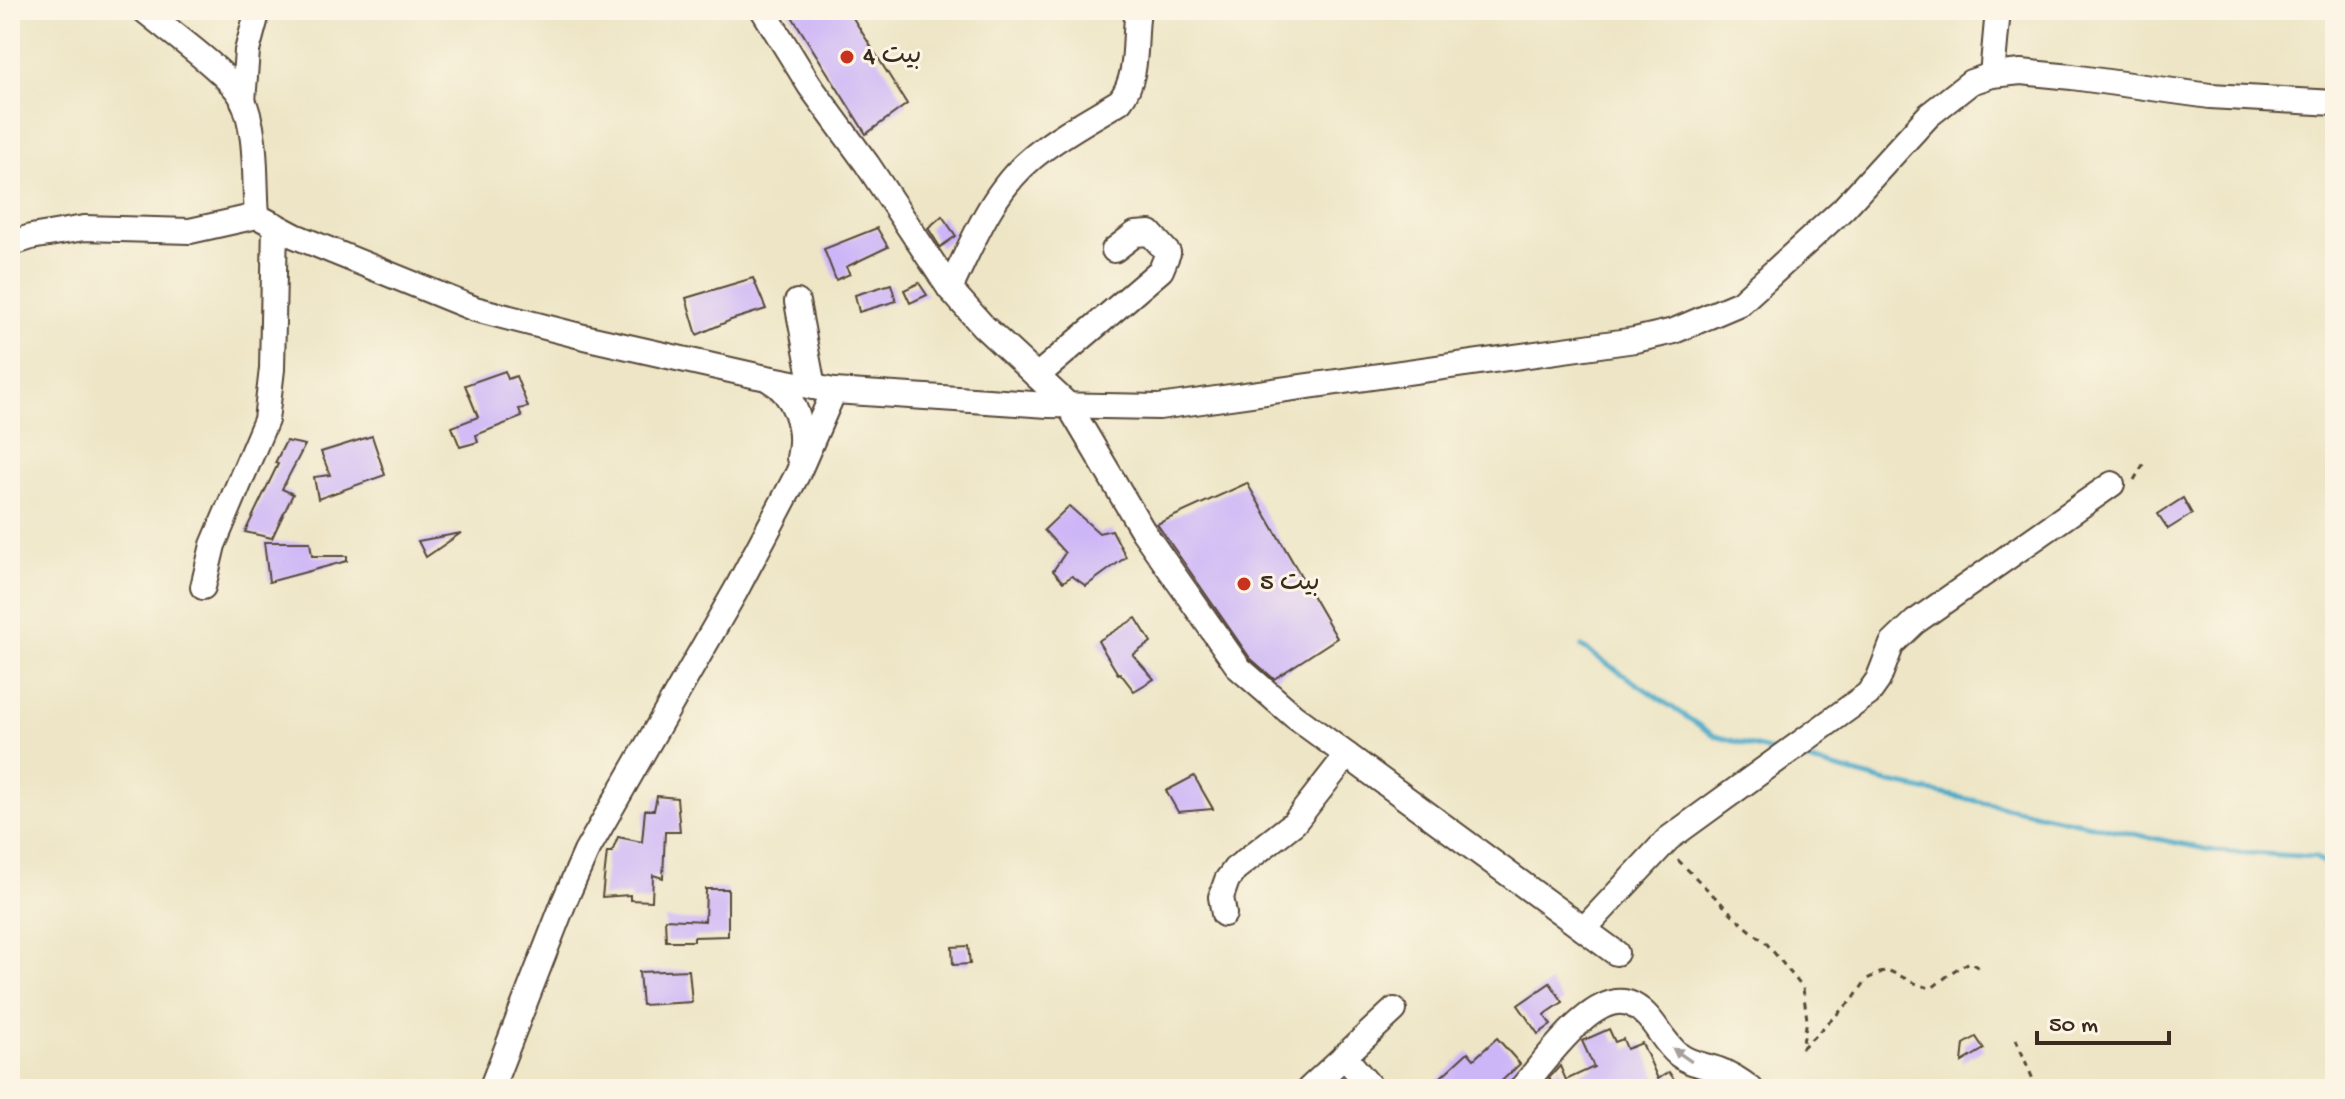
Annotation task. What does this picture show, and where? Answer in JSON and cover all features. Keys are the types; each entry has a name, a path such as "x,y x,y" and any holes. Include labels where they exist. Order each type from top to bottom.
{"street":[{"path":"144,10 219,72 240,94 247,111 266,220 272,369 266,420 213,545 203,587"},
{"path":"243,101 247,51 258,10"},
{"path":"763,10 810,86 867,164 950,289 983,326 1069,406 1143,531 1239,668 1259,688 1347,755 1616,953"},
{"path":"950,289 982,221 1005,187 1031,158 1120,101 1128,91 1134,79 1138,10"},
{"path":"1992,75 1998,10"},
{"path":"10,244 31,237 84,228 190,231 266,220 295,236 475,309 522,323 766,378 823,389 1069,406 1159,407 1635,340 1674,331 1740,303 1843,209 1929,115 1971,82 1992,75 2021,72 2046,74 2210,96 2335,103"},
{"path":"1037,376 1161,270 1168,253 1150,233 1135,234 1114,250"},
{"path":"491,1089 586,852 735,592 795,477 823,389 797,302"},
{"path":"766,378 783,387 794,402 801,450 795,477"},
{"path":"1584,929 1664,844 1868,694 1878,680 1892,644 1915,622 2112,484"},
{"path":"1224,914 1221,897 1235,869 1294,823 1347,755"},
{"path":"1521,1089 1589,1012 1612,1001 1631,1004 1651,1020 1677,1054 1689,1061 1723,1071 1751,1089"},
{"path":"1309,1089 1394,1010"},
{"path":"1344,1056 1372,1089"}],"path":[{"path":"1664,844 1739,921 1767,944 1803,988 1807,1020 1802,1048 1854,998 1867,979 1886,970 1902,975 1920,987 1932,988 1970,962 1983,970"},
{"path":"2016,1039 2037,1089"}],"building":[{"name":"بيت 4","path":"788,10 848,10 907,104 866,134"},
{"path":"942,216 956,236 940,247 928,228"},
{"path":"877,228 888,247 846,267 850,274 836,280 824,249"},
{"path":"753,278 766,309 697,335 686,298"},
{"path":"919,283 927,295 910,303 904,290"},
{"path":"891,284 896,301 859,312 855,295"},
{"path":"505,371 508,379 516,376 528,407 519,409 522,417 476,435 478,442 460,447 452,427 478,417 465,385"},
{"path":"372,436 385,475 318,499 314,477 330,475 321,452"},
{"path":"286,441 305,445 282,489 293,494 272,538 245,532 278,464 275,463"},
{"name":"بيت 5","path":"1247,483 1337,638 1274,679 1250,658 1157,524"},
{"path":"2183,498 2192,514 2168,529 2158,514"},
{"path":"1069,506 1099,533 1112,530 1126,557 1086,586 1072,576 1063,582 1053,571 1065,553 1044,530"},
{"path":"461,533 426,557 418,541"},
{"path":"264,542 310,542 312,556 347,556 347,561 269,582"},
{"path":"1136,618 1151,642 1133,655 1154,679 1134,691 1118,674 1098,641"},
{"path":"1194,776 1213,809 1178,812 1166,791"},
{"path":"657,796 677,798 680,832 665,832 663,878 653,875 652,901 630,900 630,895 602,897 607,852 612,852 618,837 642,842 645,810 654,810"},
{"path":"706,889 728,889 728,936 666,941 665,919 705,921"},
{"path":"968,946 970,964 953,965 952,947"},
{"path":"689,970 692,1002 642,1005 639,972"},
{"path":"1550,983 1563,1002 1544,1015 1551,1025 1538,1034 1518,1005"},
{"path":"1609,1029 1615,1042 1623,1039 1627,1049 1642,1043 1658,1079 1669,1072 1681,1089 1547,1089 1554,1086 1549,1078 1560,1066 1566,1080 1594,1067 1582,1041"},
{"path":"1976,1037 1984,1049 1962,1062 1964,1044"},
{"path":"1497,1038 1520,1064 1493,1089 1479,1089 1468,1077 1456,1089 1428,1089 1468,1052 1474,1059"}],"waterway":[{"path":"1582,647 1715,736 1775,752"},
{"path":"1793,757 1891,783 2215,851 2315,857 2335,872"}],"place":[{"name":"بيت 4","path":"847,57"},
{"name":"بيت 5","path":"1244,584"}]}
